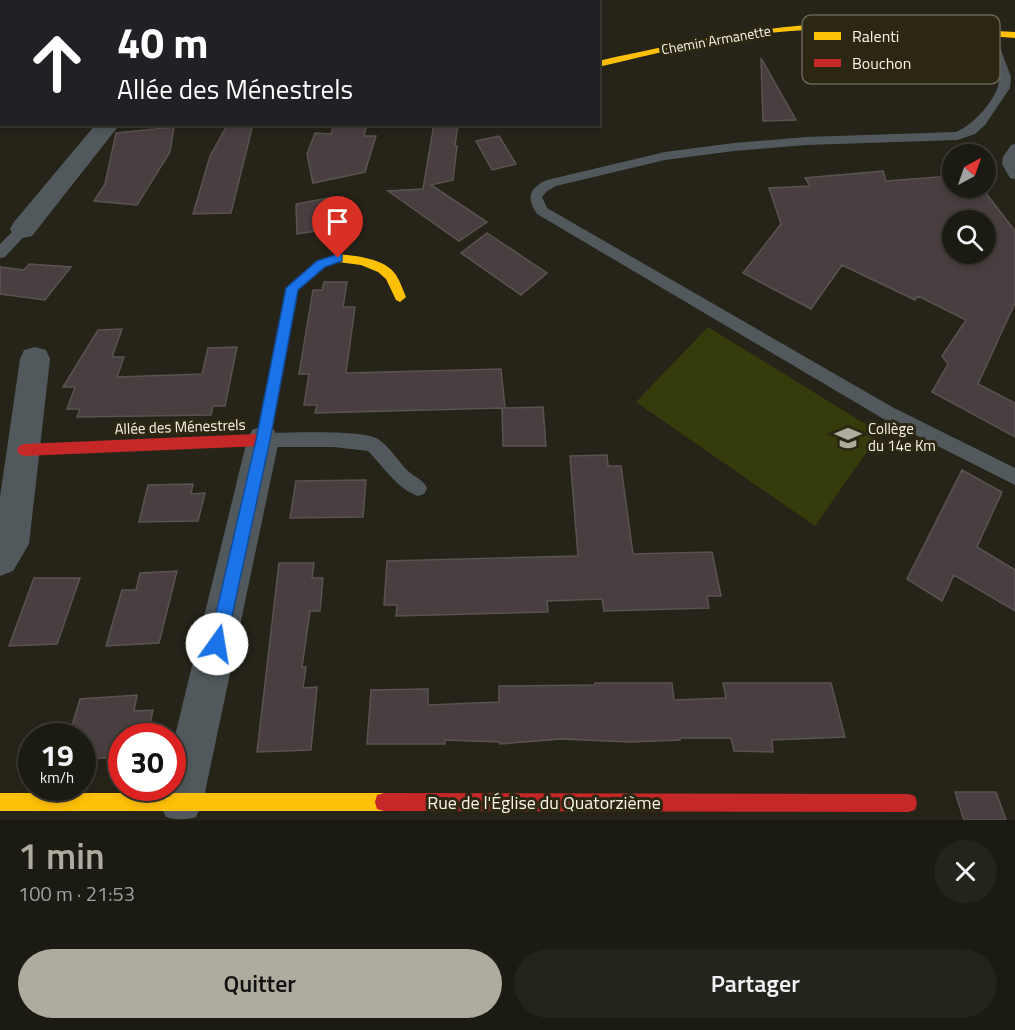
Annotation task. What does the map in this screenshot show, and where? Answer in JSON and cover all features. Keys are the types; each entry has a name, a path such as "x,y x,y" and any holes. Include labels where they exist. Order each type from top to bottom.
{"street":[{"name":"Chemin Armanette","path":"600,64 738,33 802,28"},
{"name":"Chemin Armanette","path":"1000,34 1015,35"},
{"path":"23,229 107,126"},
{"name":"Allée des Ménestrels","path":"24,450 263,440 292,288 321,264 338,258 362,261 382,269 391,276 400,297"},
{"path":"0,559 11,544 35,359"},
{"path":"181,802 263,440"},
{"name":"Rue de l'Église du Quatorzième","path":"0,802 908,803"}],"lane":[{"path":"1000,63 1005,77 1004,88 981,122 971,131 957,136 806,141 665,156 552,183 541,188 536,195 535,203 542,211 888,413 1015,477"},
{"path":"1015,148 1009,157 1008,165 1015,175"},
{"path":"0,253 23,229"},
{"path":"263,440 334,440 372,444 389,460 401,476 418,488"}],"green space":[{"path":"708,327 880,433 815,526 636,402"}],"building":[{"path":"761,58 796,120 763,121"},
{"path":"227,126 253,126 231,213 193,214 210,156"},
{"path":"333,126 366,126 364,136 376,136 365,172 313,183 307,154 315,133 331,134"},
{"path":"434,126 458,126 453,180 431,185 487,222 459,241 388,191 423,189"},
{"path":"174,127 170,152 137,205 94,201 105,184 116,133"},
{"path":"499,136 516,164 492,170 476,141"},
{"path":"883,171 886,181 942,177 942,198 990,198 1015,231 1015,303 978,384 1015,403 1015,437 932,392 948,364 942,356 966,320 918,296 915,300 842,265 811,309 743,273 781,224 769,188 810,186 805,178"},
{"path":"334,197 336,228 297,234 296,204"},
{"path":"487,233 547,273 521,295 461,253"},
{"path":"29,264 71,267 45,300 0,294 0,267 24,270"},
{"path":"324,282 347,282 343,307 355,307 346,373 501,369 505,408 543,407 546,446 503,446 502,408 315,413 317,405 304,405 309,374 299,374 313,290 322,290"},
{"path":"122,329 112,357 124,357 117,377 202,374 208,348 237,347 225,406 213,406 211,415 77,417 80,409 67,409 75,387 63,387 98,330"},
{"path":"607,455 608,466 621,466 633,554 712,552 721,596 707,596 709,608 604,611 602,599 547,601 548,612 396,616 397,605 384,605 387,561 578,556 570,456"},
{"path":"962,470 1002,492 977,547 1015,570 1015,611 954,575 942,601 907,579"},
{"path":"366,480 363,517 290,518 296,481"},
{"path":"193,484 191,494 205,493 198,521 139,522 148,485"},
{"path":"279,563 314,563 312,578 323,578 320,611 310,611 302,667 306,667 303,688 317,687 311,750 257,752"},
{"path":"177,571 159,643 106,646 122,590 136,590 140,573"},
{"path":"34,578 80,578 57,644 9,646"},
{"path":"595,683 672,683 674,700 726,698 723,683 831,683 845,737 772,740 773,752 734,751 731,738 680,738 680,740 631,742 561,739 500,744 499,742 445,740 445,744 367,744 371,690 428,689 428,705 499,702 499,686 595,685"},
{"path":"137,695 134,711 153,710 150,723 108,723 108,758 96,758 96,723 73,723 80,699"},
{"path":"955,792 996,792 1006,820 964,820"}],"traffic: slow":[{"path":"600,64 718,38 802,27"},
{"path":"1000,34 1015,35"},
{"path":"264,436 292,288 321,264 338,258 362,261 382,269 391,276 400,297"},
{"path":"0,802 384,802"}],"traffic: jam":[{"path":"24,450 263,440 264,436"},
{"path":"384,802 908,803"}],"place":[{"name":"Collège du 14e Km","path":"848,438"}],"route":[{"path":"217,644 263,440 292,288 321,264 338,258"}]}
